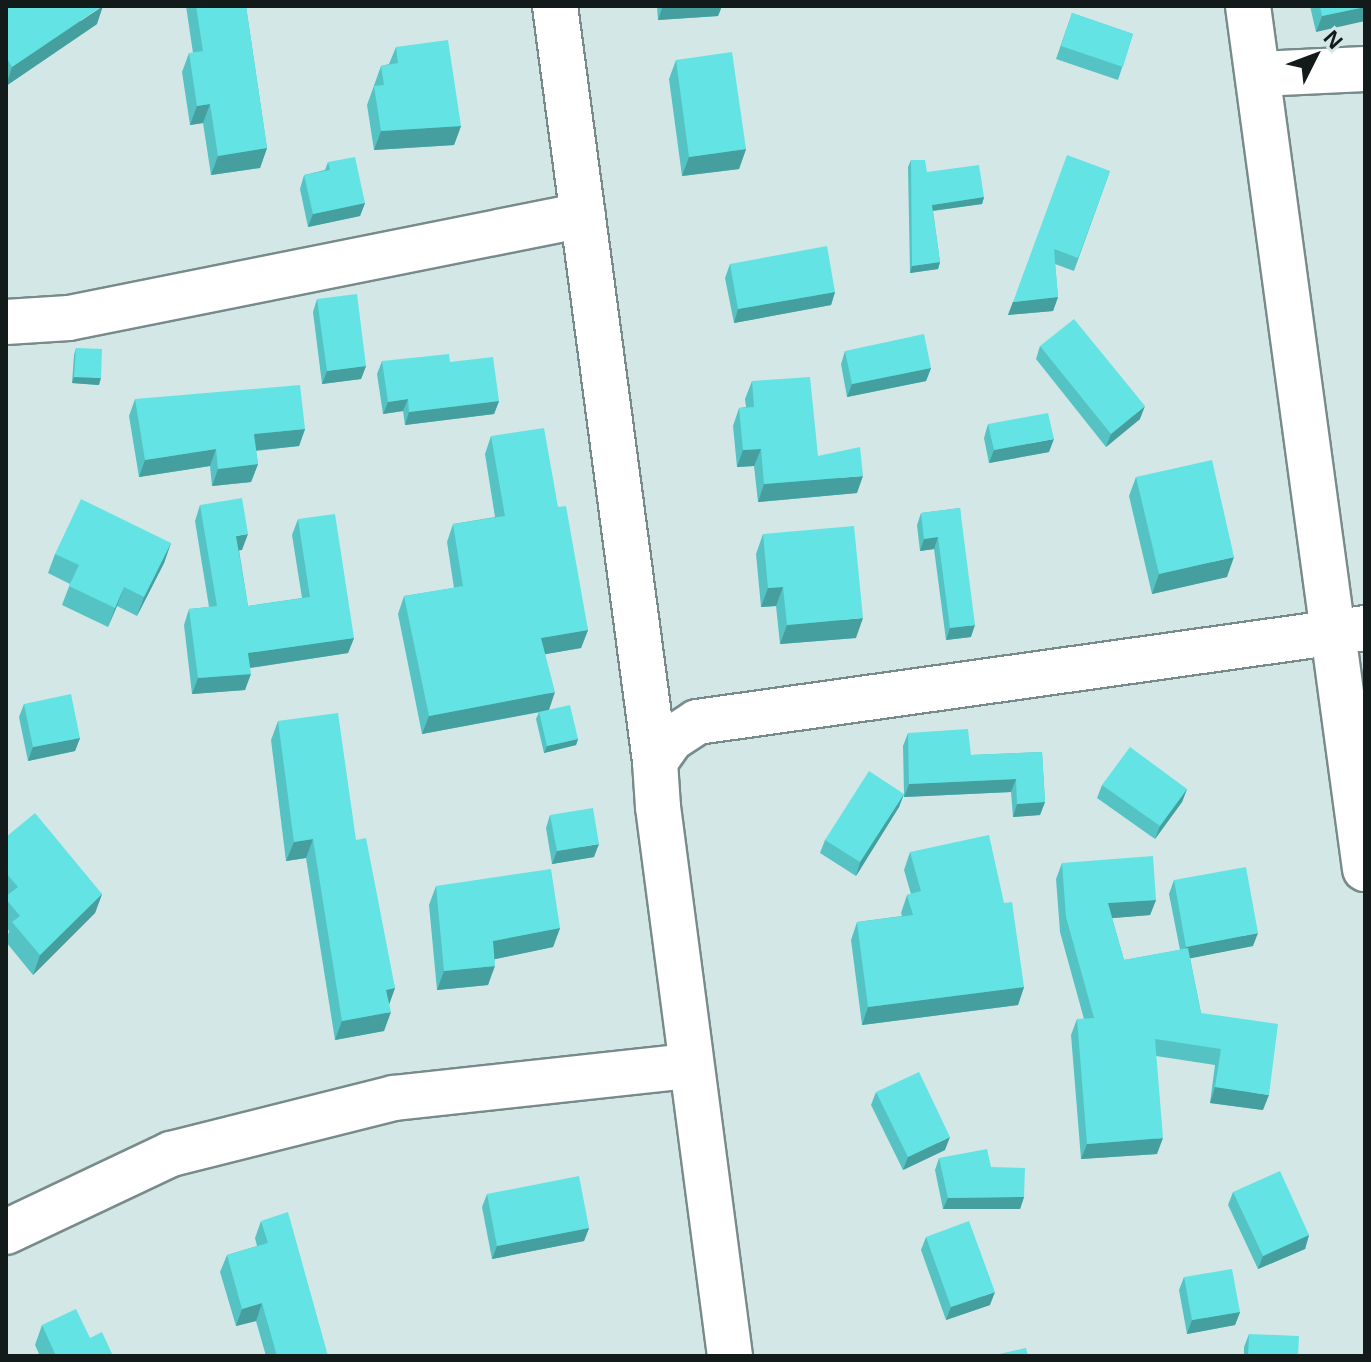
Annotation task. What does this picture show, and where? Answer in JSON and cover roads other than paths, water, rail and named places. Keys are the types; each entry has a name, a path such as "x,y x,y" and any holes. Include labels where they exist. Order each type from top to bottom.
{"street":[{"path":"555,6 655,762 688,1066 730,1356"},
{"path":"1248,6 1348,629 1365,869"},
{"path":"1259,74 1365,69"},
{"path":"6,322 84,315 583,215"},
{"path":"655,762 697,722 1348,629"},
{"path":"6,1232 171,1154 394,1098 688,1066"}]}
